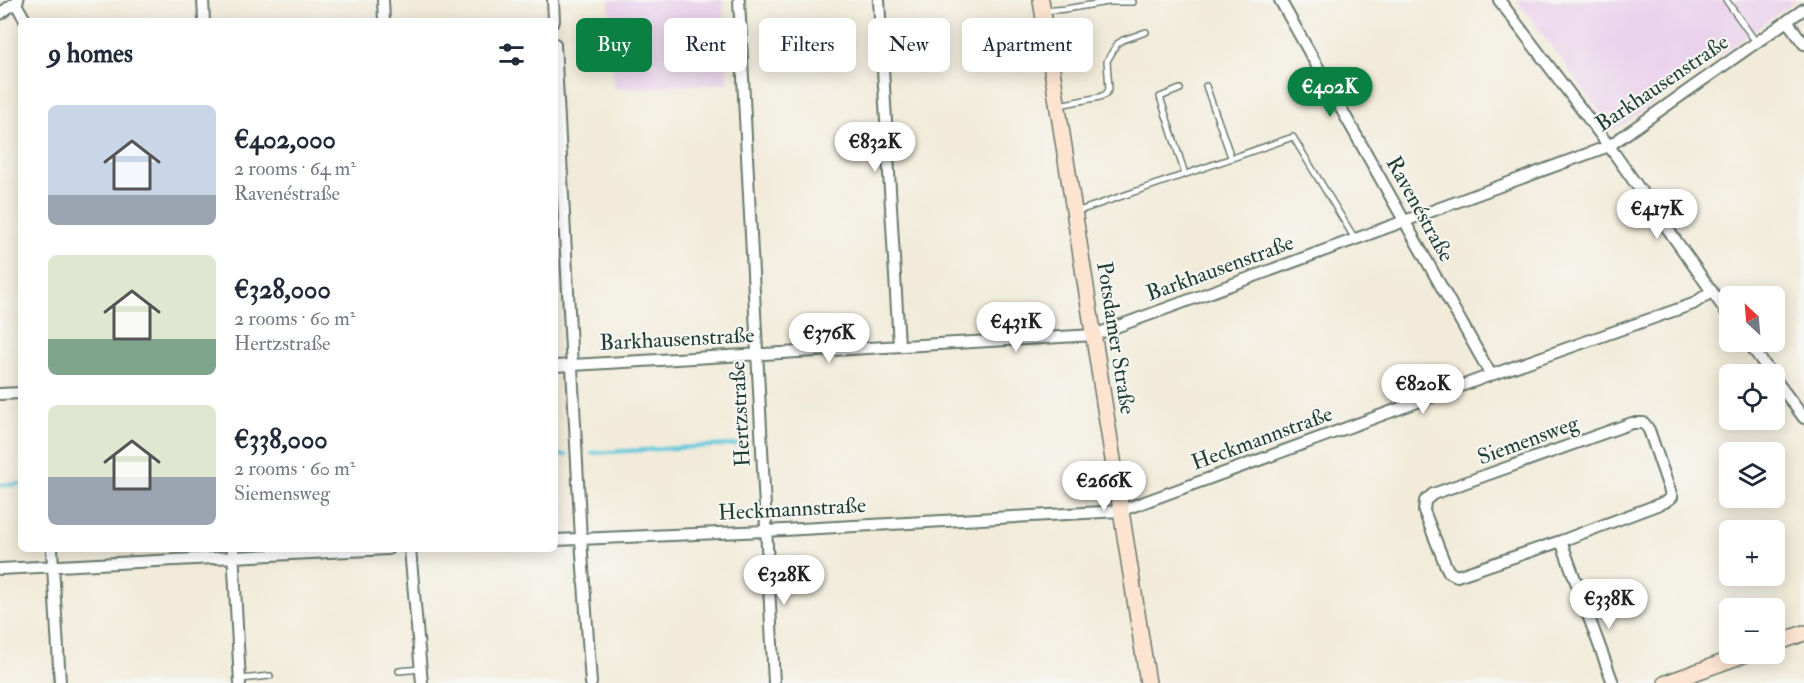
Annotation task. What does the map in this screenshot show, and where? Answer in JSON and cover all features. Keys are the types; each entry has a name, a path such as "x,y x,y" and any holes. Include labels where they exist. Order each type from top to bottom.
{"street":[{"path":"202,0 204,18"},
{"path":"382,0 384,18"},
{"path":"553,0 554,18"},
{"name":"Hertzstraße","path":"739,0 774,683"},
{"path":"879,0 899,345"},
{"name":"Ravenéstraße","path":"1280,0 1491,375"},
{"path":"1499,0 1609,146 1719,302"},
{"path":"0,14 17,1 24,18"},
{"name":"Potsdamer Straße","path":"1042,5 1148,683"},
{"name":"Barkhausenstraße","path":"558,366 1094,335 1609,146 1804,9"},
{"path":"1787,21 1804,44"},
{"path":"558,101 581,539 591,683"},
{"name":"Heckmannstraße","path":"558,540 766,531 1120,511 1491,375 1693,304 1711,292"},
{"path":"0,394 18,393"},
{"path":"1785,394 1804,418"},
{"name":"Siemensweg","path":"1632,423 1644,423 1649,430 1672,497 1665,502 1562,540 1457,576 1449,572 1445,564 1424,511 1425,501 1433,494 1632,423"},
{"path":"1562,540 1613,683"},
{"path":"52,552 60,683"},
{"path":"0,569 272,552"},
{"path":"410,552 422,683"},
{"path":"233,553 240,681"},
{"path":"1785,640 1804,633"},
{"path":"1666,683 1719,664"}],"lane":[{"path":"1726,0 1756,42"},
{"path":"1042,5 1065,9 1108,2 1133,2"},
{"path":"1058,106 1106,94 1109,89 1107,61 1117,44 1146,32"},
{"path":"1206,86 1231,157"},
{"path":"1180,89 1160,97 1185,174"},
{"path":"1074,213 1293,137 1355,239"},
{"path":"399,671 421,669"},
{"path":"240,681 270,676"}],"shaded area":[{"path":"609,0 723,0 724,18 664,18 664,72 726,72 727,83 614,89 613,72 652,72 652,18 610,18"},
{"path":"1517,0 1797,0 1614,131"}],"waterway":[{"path":"592,453 746,444"},
{"path":"558,455 566,455"},
{"path":"0,485 18,484"}]}
